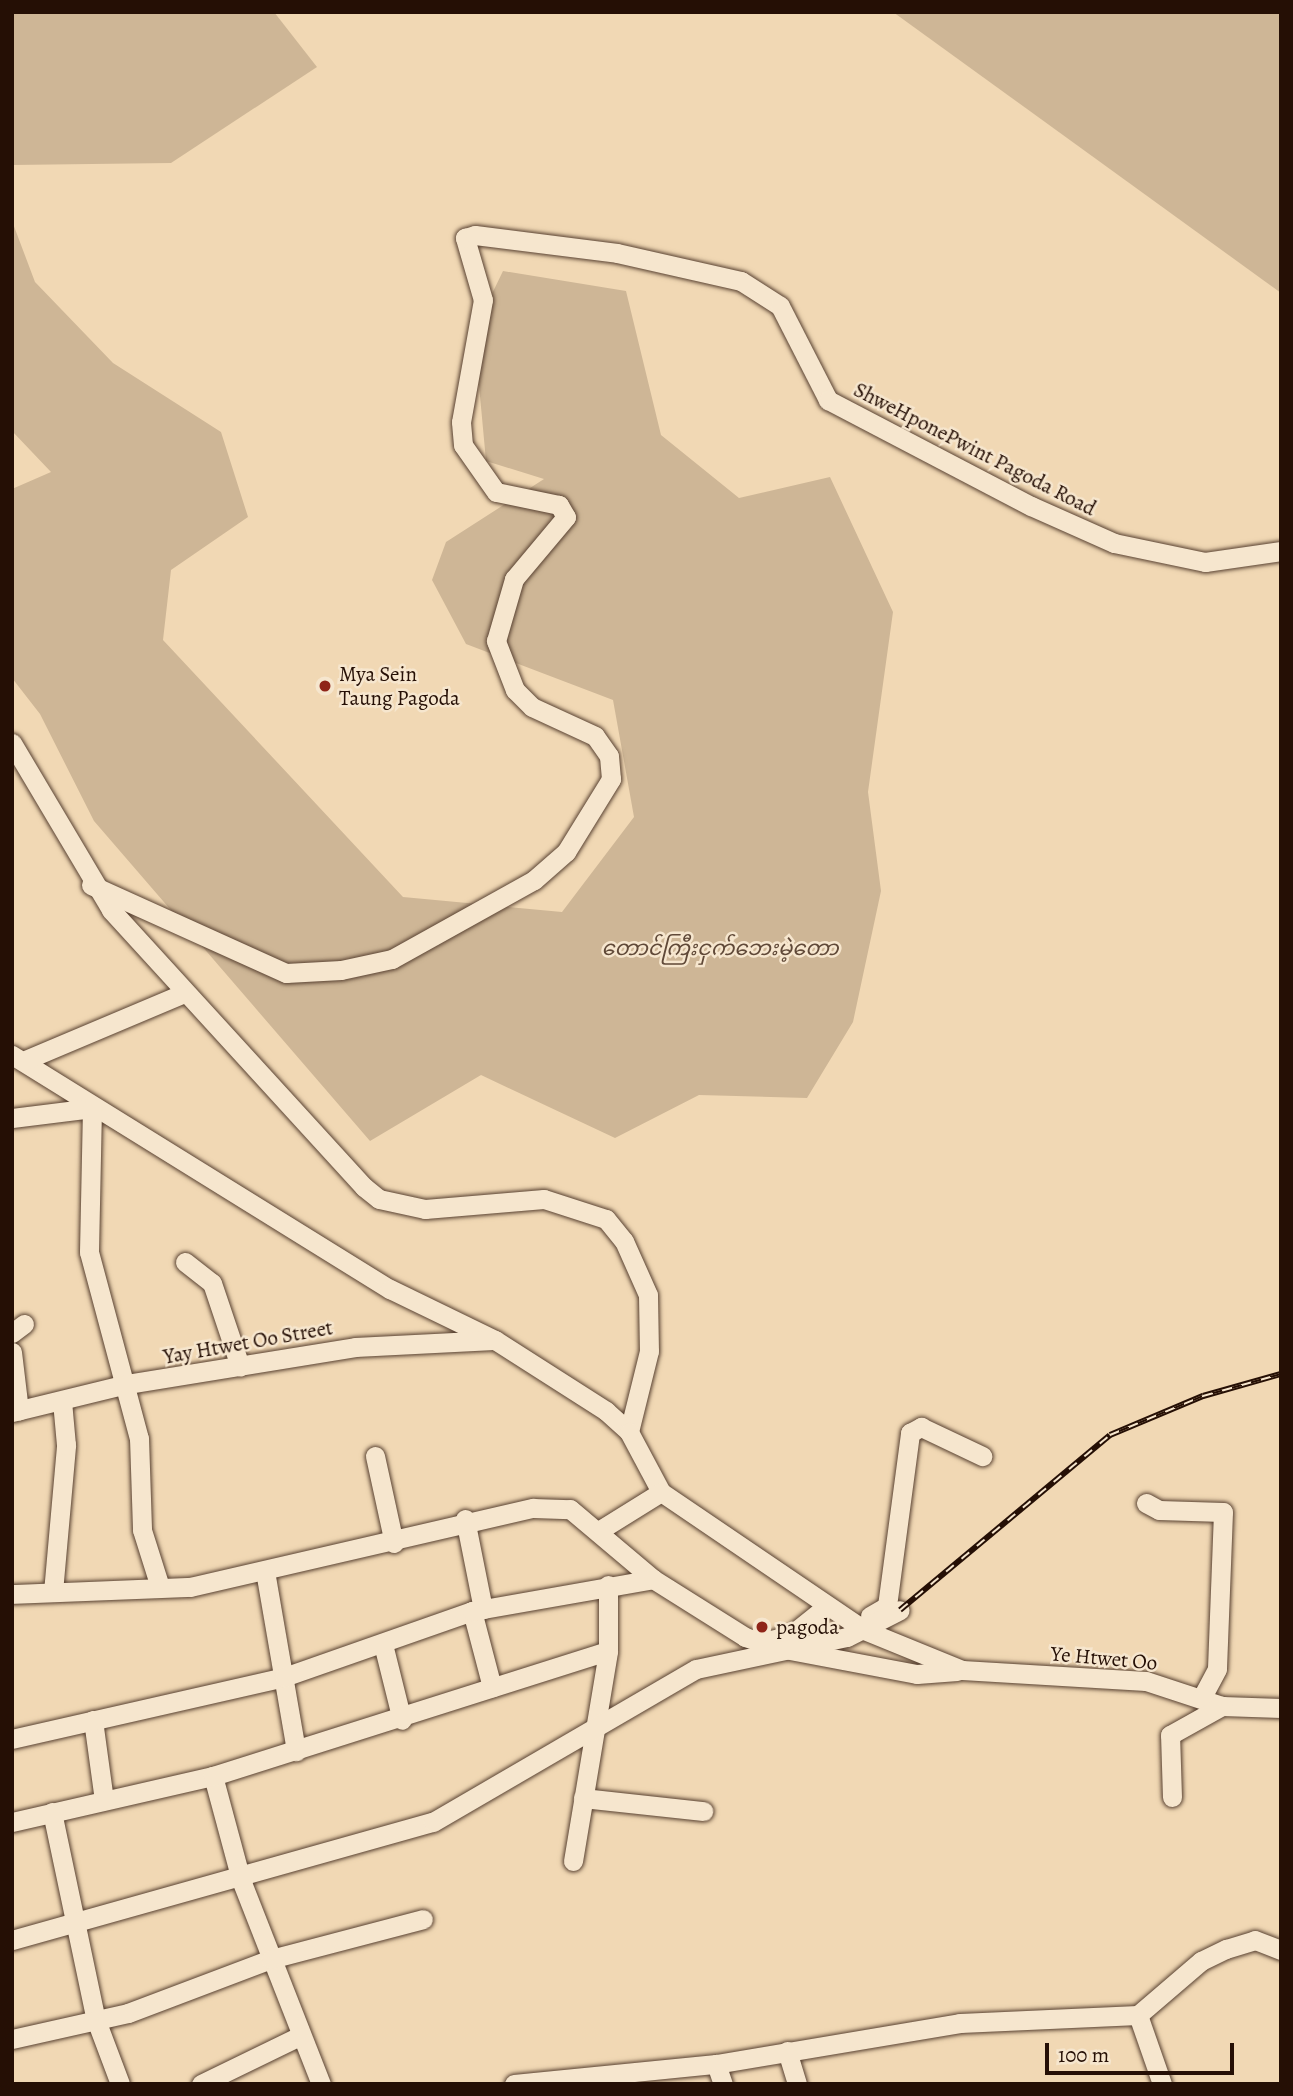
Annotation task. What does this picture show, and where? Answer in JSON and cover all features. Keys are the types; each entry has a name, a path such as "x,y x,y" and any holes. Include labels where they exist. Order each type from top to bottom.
{"street":[{"name":"ShweHponePwint Pagoda Road","path":"91,885 286,973 341,970 393,959 534,880 566,852 611,779 608,756 595,736 532,707 515,690 496,641 514,579 566,517 559,505 496,492 480,479 463,445 461,422 483,300 464,238 475,235 617,253 741,281 780,306 828,400 1031,506 1114,543 1205,562 1281,551"},
{"path":"12,743 91,885 184,993 379,1199 440,1210 544,1199 606,1219 624,1241 648,1295 649,1351 629,1432"},
{"path":"18,1058 184,993"},
{"path":"18,1058 92,1108 390,1289 495,1340 629,1432 661,1492 858,1626 962,1670"},
{"path":"12,1118 92,1108"},
{"path":"92,1108 89,1252 127,1384 139,1438 142,1530 160,1587"},
{"path":"185,1262 212,1283 240,1366"},
{"name":"Yay Htwet Oo Street","path":"15,1411 127,1384 355,1347 495,1340"},
{"path":"12,1352 15,1411"},
{"path":"53,1592 66,1445 62,1401"},
{"path":"858,1626 887,1606 910,1433 922,1427 982,1455"},
{"path":"375,1456 394,1543"},
{"path":"600,1530 661,1492"},
{"path":"1146,1503 1159,1510 1223,1512 1217,1669 1202,1697"},
{"path":"12,1594 190,1587 394,1543 465,1519 570,1509 600,1530 653,1579 745,1637 917,1674 962,1670"},
{"path":"465,1519 492,1686"},
{"path":"265,1571 296,1751"},
{"path":"12,1739 284,1676 478,1610 653,1579"},
{"path":"573,1861 593,1726 608,1651 608,1586"},
{"path":"773,1645 792,1635 827,1606"},
{"path":"12,1940 433,1822 593,1726 696,1669 773,1645 858,1626 901,1610"},
{"path":"383,1644 402,1720"},
{"path":"12,1822 213,1776 402,1720 492,1686 608,1651"},
{"name":"Ye Htwet Oo","path":"962,1670 1146,1681 1202,1697 1222,1706 1281,1708"},
{"path":"1172,1797 1170,1735 1222,1706"},
{"path":"93,1720 104,1800"},
{"path":"213,1776 240,1875 298,2037 321,2084"},
{"path":"583,1798 703,1811"},
{"path":"52,1811 96,2020 120,2084"},
{"path":"12,2039 177,1998 271,1959 423,1919"},
{"path":"514,2084 716,2064 947,2024 1138,2015 1200,1961 1226,1949 1255,1940 1281,1950"},
{"path":"1138,2015 1162,2084"},
{"path":"201,2084 298,2037"},
{"path":"787,2051 797,2084"},
{"path":"716,2064 723,2084"}],"green space":[{"path":"12,12 274,12 317,67 171,163 12,165"},
{"path":"893,12 1281,12 1281,293"},
{"name":"တောင်ကြီးငှက်ဘေးမဲ့တော","path":"12,221 35,282 113,363 221,432 248,517 171,570 163,640 403,897 562,912 634,817 613,700 466,644 432,580 446,542 544,479 486,461 474,331 503,271 626,291 661,435 739,498 830,477 893,612 868,792 881,891 853,1022 807,1098 699,1095 615,1138 481,1075 370,1141 94,821 40,714 12,678 12,489 51,472 12,431"}],"railway":[{"path":"900,1610 1110,1435 1203,1396 1281,1374"}],"place":[{"name":"Mya Sein Taung Pagoda","path":"325,686"},
{"name":"pagoda","path":"762,1627"}]}
